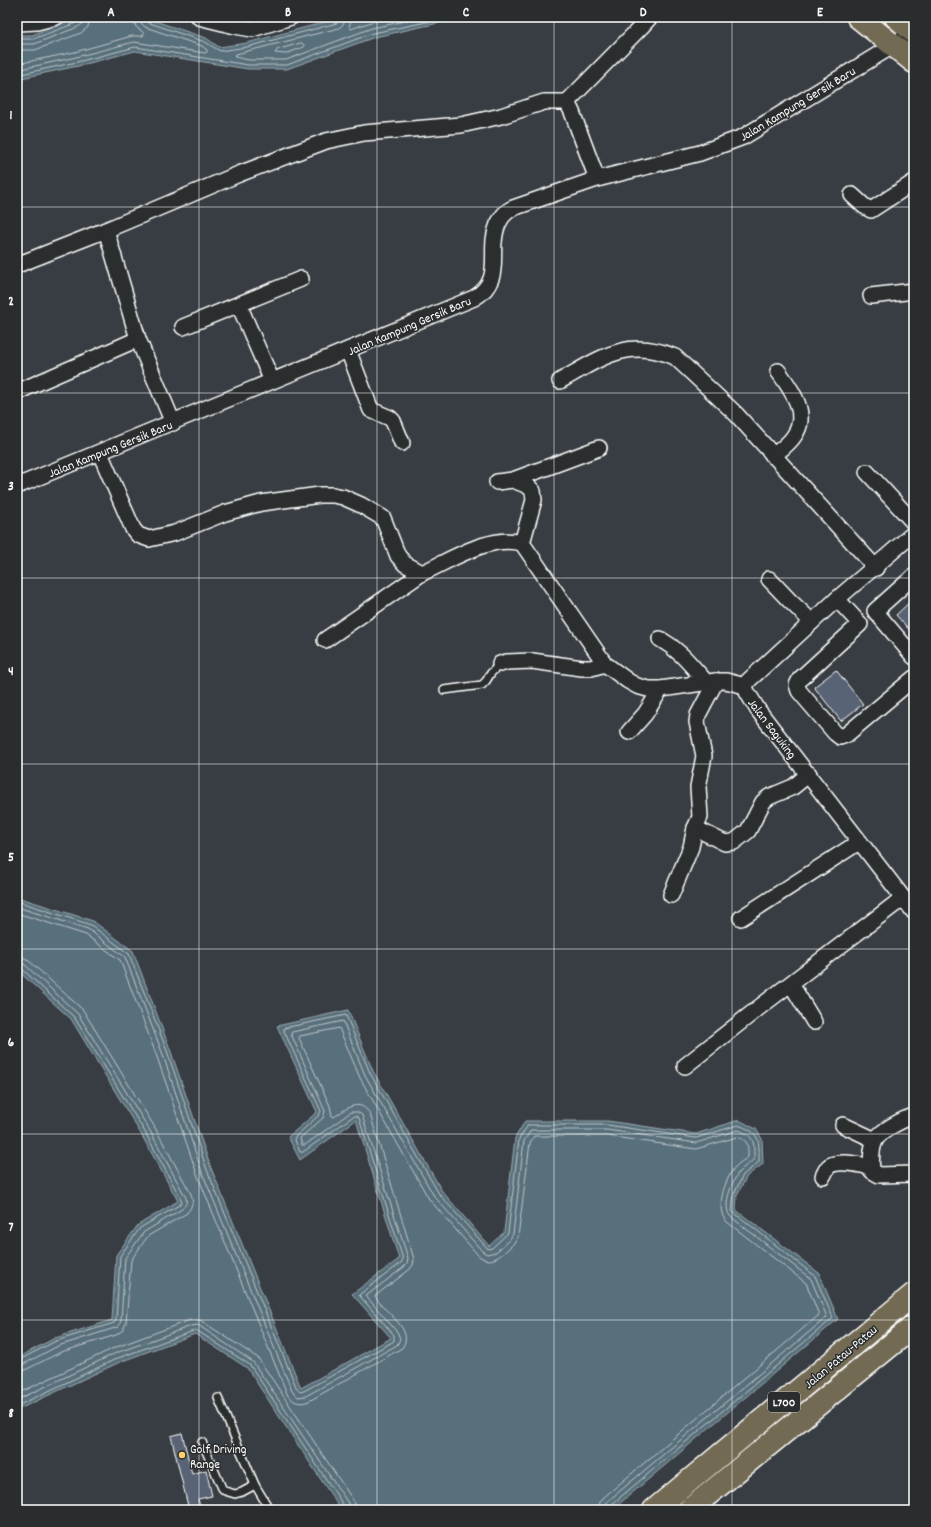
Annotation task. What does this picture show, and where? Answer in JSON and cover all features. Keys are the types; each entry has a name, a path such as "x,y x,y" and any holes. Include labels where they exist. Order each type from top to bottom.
{"main road":[{"path":"858,17 914,62"},
{"name":"Jalan Patau-Patau","path":"654,1510 914,1294"},
{"name":"Jalan Patau-Patau","path":"689,1510 914,1326"},
{"path":"868,1364 914,1343"}],"street":[{"path":"17,23 37,22 56,17"},
{"path":"199,17 252,29 291,17"},
{"path":"17,265 106,230 246,171 326,141 364,133 462,125 501,116 544,102 567,102 650,17"},
{"name":"Jalan Kampung Gersik Baru","path":"17,486 482,294 488,287 494,270 495,236 497,228 502,217 512,208 597,179 700,152 743,137 894,46 903,23"},
{"path":"567,102 597,179"},
{"path":"852,195 871,210 914,182"},
{"path":"106,230 138,339 173,422"},
{"path":"183,327 301,279"},
{"path":"871,296 914,291"},
{"path":"239,305 272,381"},
{"path":"17,392 138,339"},
{"path":"560,382 598,360 614,353 631,349 646,349 664,352 675,357 736,414 876,568"},
{"path":"348,350 371,410 390,418 393,421 402,443"},
{"path":"773,456 795,436 800,422 800,409 795,397 778,371"},
{"path":"497,482 513,480 599,448"},
{"path":"100,452 133,529 138,535 149,540 175,533 225,513 261,503 320,495 333,495 343,497 361,505 383,518 398,556 405,564 422,574"},
{"path":"867,472 914,523"},
{"path":"513,480 528,486 533,491 534,500 522,543"},
{"name":"Jalan Saguking","path":"914,533 876,568 837,599 748,681 745,686 758,710 809,774 859,842 914,912"},
{"path":"325,640 422,574 474,549 493,542 505,540 522,543 605,664 628,681 637,686 648,689 661,689 726,680 745,686"},
{"path":"914,576 860,624 800,680 797,685 799,691 840,737 846,735 914,678"},
{"path":"769,579 812,622"},
{"path":"837,599 860,624"},
{"path":"874,611 914,657"},
{"path":"660,639 679,651 711,682"},
{"path":"500,664 507,662 532,661 591,668 605,664"},
{"path":"671,895 691,847 695,828 700,817 698,787 704,756 697,722 698,715 711,682"},
{"path":"629,732 646,714 661,689"},
{"path":"695,828 725,842 734,842 748,831 763,802 769,797 793,788 809,774"},
{"path":"741,918 859,842"},
{"path":"685,1066 903,898"},
{"path":"791,984 814,1022"},
{"path":"914,1116 906,1118 882,1133 875,1140 871,1167 872,1171 879,1175 914,1174"},
{"path":"843,1125 875,1140"},
{"path":"824,1176 828,1167 833,1164 852,1163 871,1167"}],"lane":[{"path":"444,690 482,685 490,673 500,664"},
{"path":"218,1398 255,1485 270,1510"},
{"path":"202,1442 222,1488 225,1491 235,1494 255,1485"}],"water":[{"path":"80,17 143,17 206,38 219,47 247,43 344,17 481,17 443,22 375,37 287,69 248,69 135,51 78,66 17,79 17,35 32,35"},
{"path":"17,897 93,921 133,951 170,1049 211,1168 301,1388 391,1338 352,1294 399,1259 356,1120 300,1160 288,1137 317,1112 277,1026 348,1010 373,1071 442,1191 489,1246 504,1232 515,1138 525,1121 608,1121 696,1134 739,1120 756,1129 762,1139 763,1164 747,1176 737,1195 736,1210 819,1273 838,1319 612,1510 341,1510 247,1368 195,1334 120,1362 17,1410 17,1358 55,1338 112,1320 116,1255 138,1225 178,1201 141,1134 71,1019 17,970"}],"building":[{"path":"914,598 914,635 896,615"},
{"path":"836,670 863,704 841,721 814,687"},
{"name":"Golf Driving Range","path":"182,1433 192,1474 206,1470 212,1496 198,1499 201,1510 189,1510 171,1436"}],"place":[{"name":"Golf Driving Range","path":"182,1455"}]}
